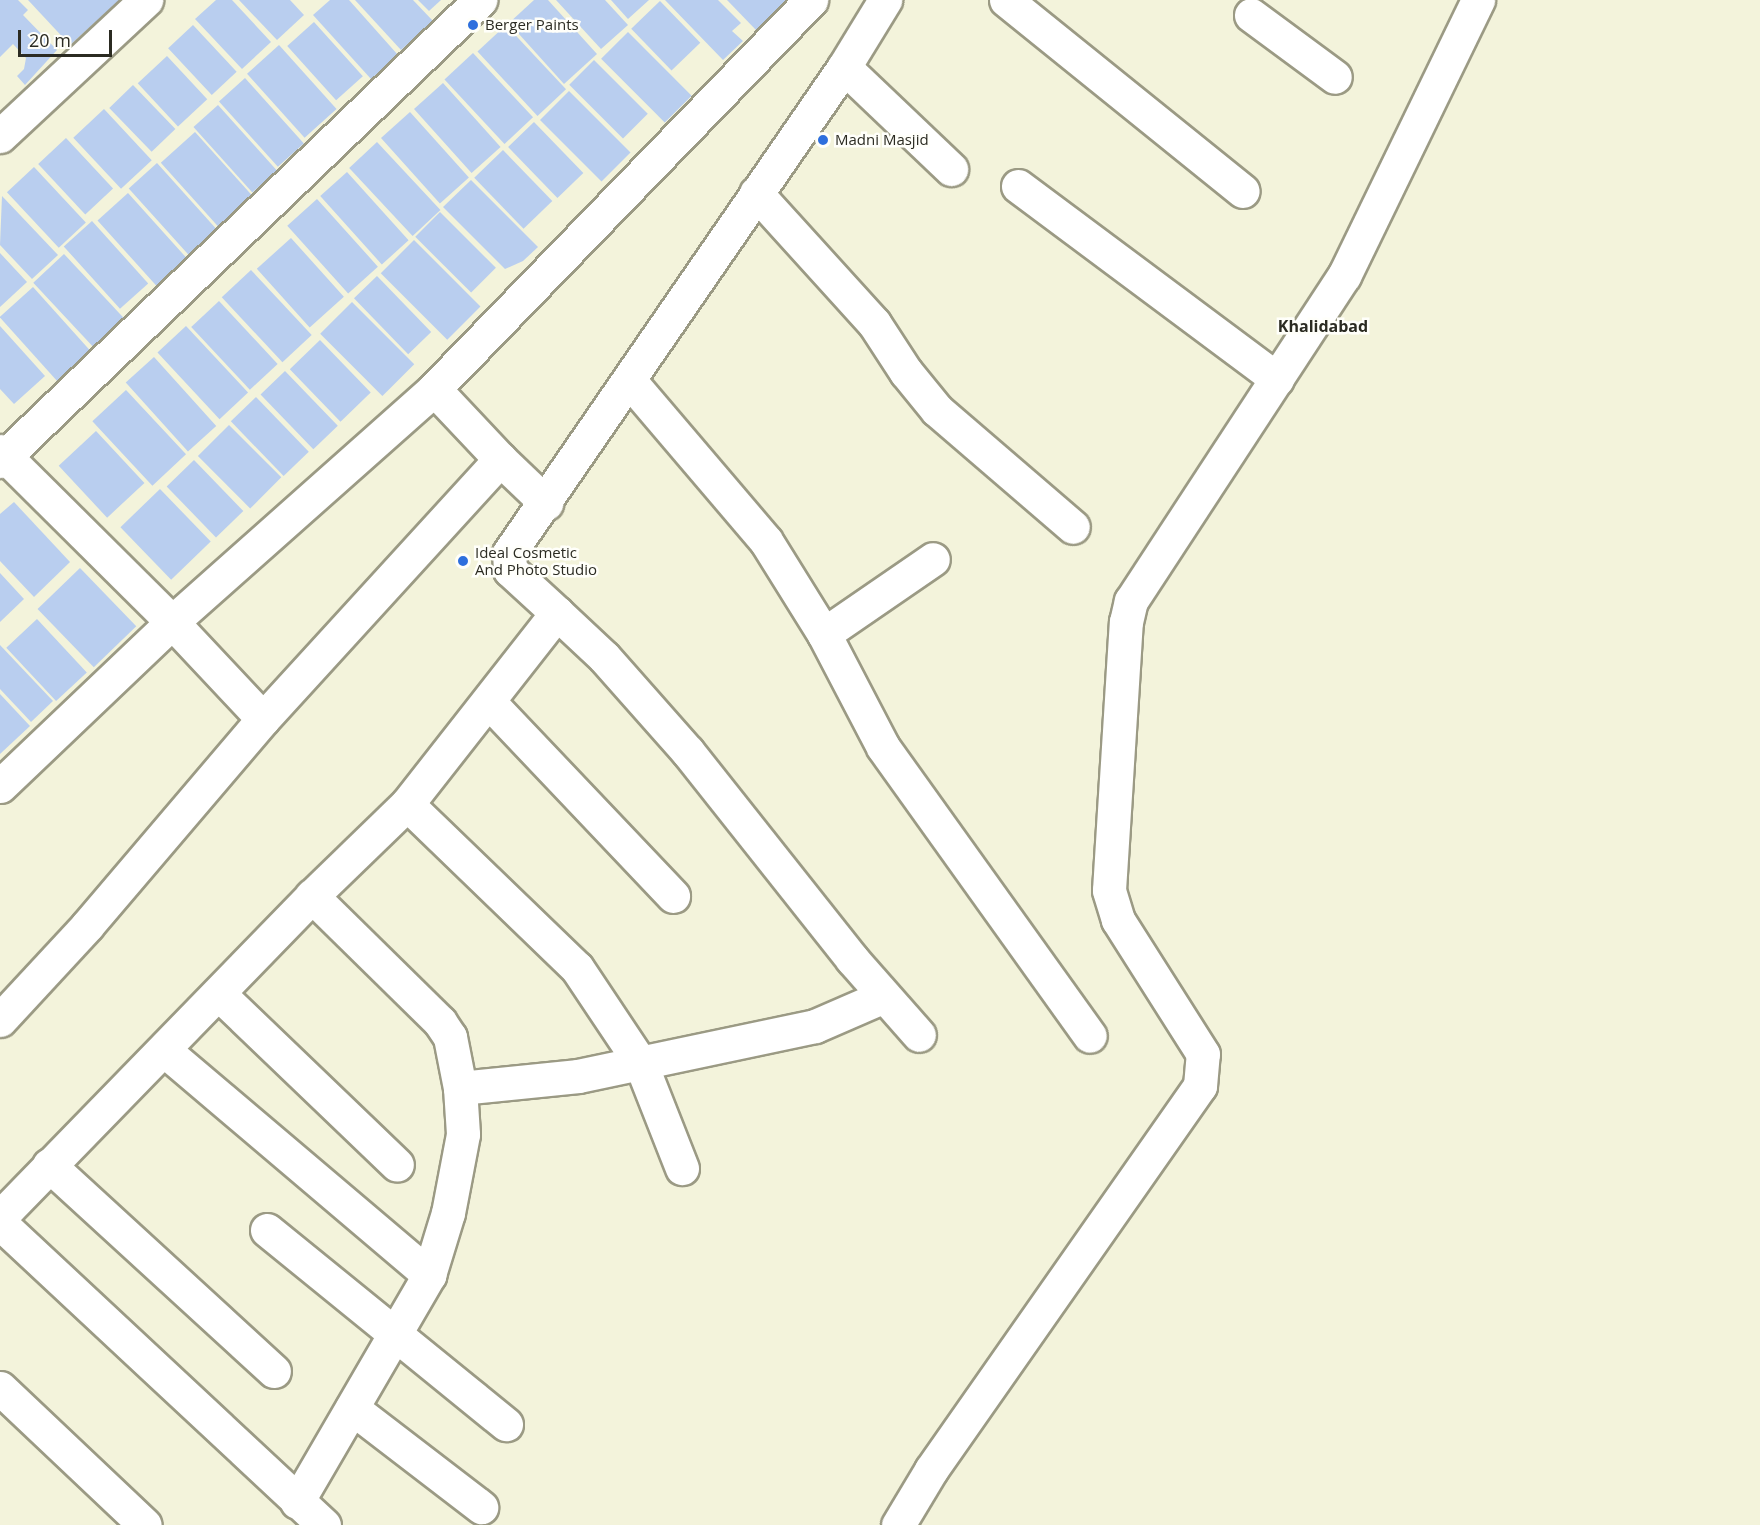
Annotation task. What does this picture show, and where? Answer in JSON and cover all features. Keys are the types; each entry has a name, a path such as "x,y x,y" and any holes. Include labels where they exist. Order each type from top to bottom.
{"street":[{"path":"0,136 146,0"},
{"path":"262,719 172,622 2,456 480,0"},
{"path":"0,786 172,622 434,389 811,0"},
{"path":"885,0 844,67 507,561 510,570 604,657 688,752 884,996 919,1035"},
{"path":"1006,0 1243,191"},
{"path":"898,1525 931,1470 1200,1086 1203,1054 1118,920 1108,890 1124,637 1131,601 1344,276 1478,0"},
{"path":"1249,5 1335,76"},
{"path":"844,67 951,169"},
{"path":"1018,186 1277,379"},
{"path":"756,193 874,323 906,372 937,410 1073,526"},
{"path":"629,380 766,541 824,634 883,747 1090,1036"},
{"path":"434,389 500,459 546,503"},
{"path":"0,1020 87,926 262,719 500,459"},
{"path":"824,634 933,559"},
{"path":"0,1216 220,995 312,896 407,804 490,703 557,613"},
{"path":"490,703 673,896"},
{"path":"407,804 577,968 641,1064 682,1168"},
{"path":"297,1502 429,1275 456,1180 463,1134 460,1088 450,1037 440,1022 312,896"},
{"path":"220,995 397,1165"},
{"path":"460,1088 578,1076 641,1064 815,1026 884,996"},
{"path":"164,1050 429,1275"},
{"path":"49,1165 274,1371"},
{"path":"0,1222 324,1525"},
{"path":"267,1230 393,1335 506,1424"},
{"path":"0,1388 145,1525"},
{"path":"352,1408 481,1507"}],"building":[{"path":"0,0 18,0 28,10 23,15 57,50 25,85 17,76 24,69 26,58 13,44 0,57"},
{"path":"28,0 120,0 70,45"},
{"path":"216,0 232,0 271,42 242,69 195,19"},
{"path":"239,0 290,0 304,15 277,40"},
{"path":"330,0 349,0 398,55 371,79 313,15"},
{"path":"355,0 413,0 433,21 401,50"},
{"path":"418,0 441,0 429,11"},
{"path":"534,0 548,0 597,54 564,84 509,23"},
{"path":"556,0 605,0 628,25 601,49"},
{"path":"611,0 649,0 628,19"},
{"path":"665,0 718,0 741,23 732,31 743,41 723,60"},
{"path":"727,0 786,0 787,1 756,30"},
{"path":"660,1 700,43 672,71 631,29"},
{"path":"314,22 363,76 336,100 287,46"},
{"path":"193,25 237,72 212,95 168,48"},
{"path":"506,25 566,89 537,116 477,52"},
{"path":"628,32 692,96 665,123 601,59"},
{"path":"279,45 337,109 305,138 247,74"},
{"path":"473,53 533,117 504,144 444,80"},
{"path":"167,56 207,99 178,126 138,83"},
{"path":"594,60 648,114 623,138 569,85"},
{"path":"245,78 304,143 278,167 219,101"},
{"path":"443,83 501,147 472,173 414,109"},
{"path":"133,85 175,129 152,152 109,108"},
{"path":"569,91 631,153 602,182 540,120"},
{"path":"218,105 277,170 252,192 193,127"},
{"path":"104,109 152,160 121,189 73,138"},
{"path":"410,112 469,177 440,203 381,138"},
{"path":"534,122 583,173 557,198 508,147"},
{"path":"195,132 255,199 221,230 161,163"},
{"path":"66,138 113,188 85,214 38,164"},
{"path":"377,142 440,210 413,236 349,168"},
{"path":"503,150 552,201 524,229 474,178"},
{"path":"157,163 217,229 188,255 129,188"},
{"path":"34,167 86,223 59,248 7,192"},
{"path":"347,172 409,240 382,264 320,196"},
{"path":"471,180 538,247 523,261 505,269 443,207"},
{"path":"128,193 190,261 159,289 98,220"},
{"path":"2,196 58,255 32,279 0,245"},
{"path":"317,199 378,267 348,293 287,226"},
{"path":"440,212 496,268 471,293 415,237"},
{"path":"92,221 148,283 120,309 64,246"},
{"path":"291,238 344,297 310,327 257,269"},
{"path":"414,240 480,306 447,340 381,273"},
{"path":"0,253 27,282 0,307"},
{"path":"64,254 125,320 95,348 33,283"},
{"path":"251,270 312,335 282,362 222,297"},
{"path":"377,276 431,332 408,354 354,298"},
{"path":"33,287 93,353 59,383 0,318"},
{"path":"219,301 278,364 250,390 191,327"},
{"path":"352,302 414,364 382,396 320,334"},
{"path":"0,326 45,376 14,404 0,389"},
{"path":"186,326 248,393 220,419 157,353"},
{"path":"320,340 371,393 340,422 290,369"},
{"path":"154,357 216,426 188,452 126,382"},
{"path":"285,371 338,426 313,449 261,395"},
{"path":"126,390 186,454 152,486 92,421"},
{"path":"256,397 309,452 284,476 231,421"},
{"path":"229,425 281,477 250,508 198,456"},
{"path":"96,431 144,483 107,518 59,466"},
{"path":"194,460 243,511 216,537 167,486"},
{"path":"160,489 211,542 171,580 120,527"},
{"path":"14,502 70,562 34,597 0,561 0,514"},
{"path":"80,568 136,626 94,667 38,609"},
{"path":"0,573 24,599 0,622"},
{"path":"37,619 87,672 56,701 6,648"},
{"path":"0,645 53,701 31,722 0,689"},
{"path":"0,694 30,726 0,754"}],"place":[{"name":"Berger Paints","path":"473,25"},
{"name":"Madni Masjid","path":"823,140"},
{"name":"Ideal Cosmetic And Photo Studio","path":"463,561"}],"district":[{"name":"Khalidabad","path":"1323,326"}]}
